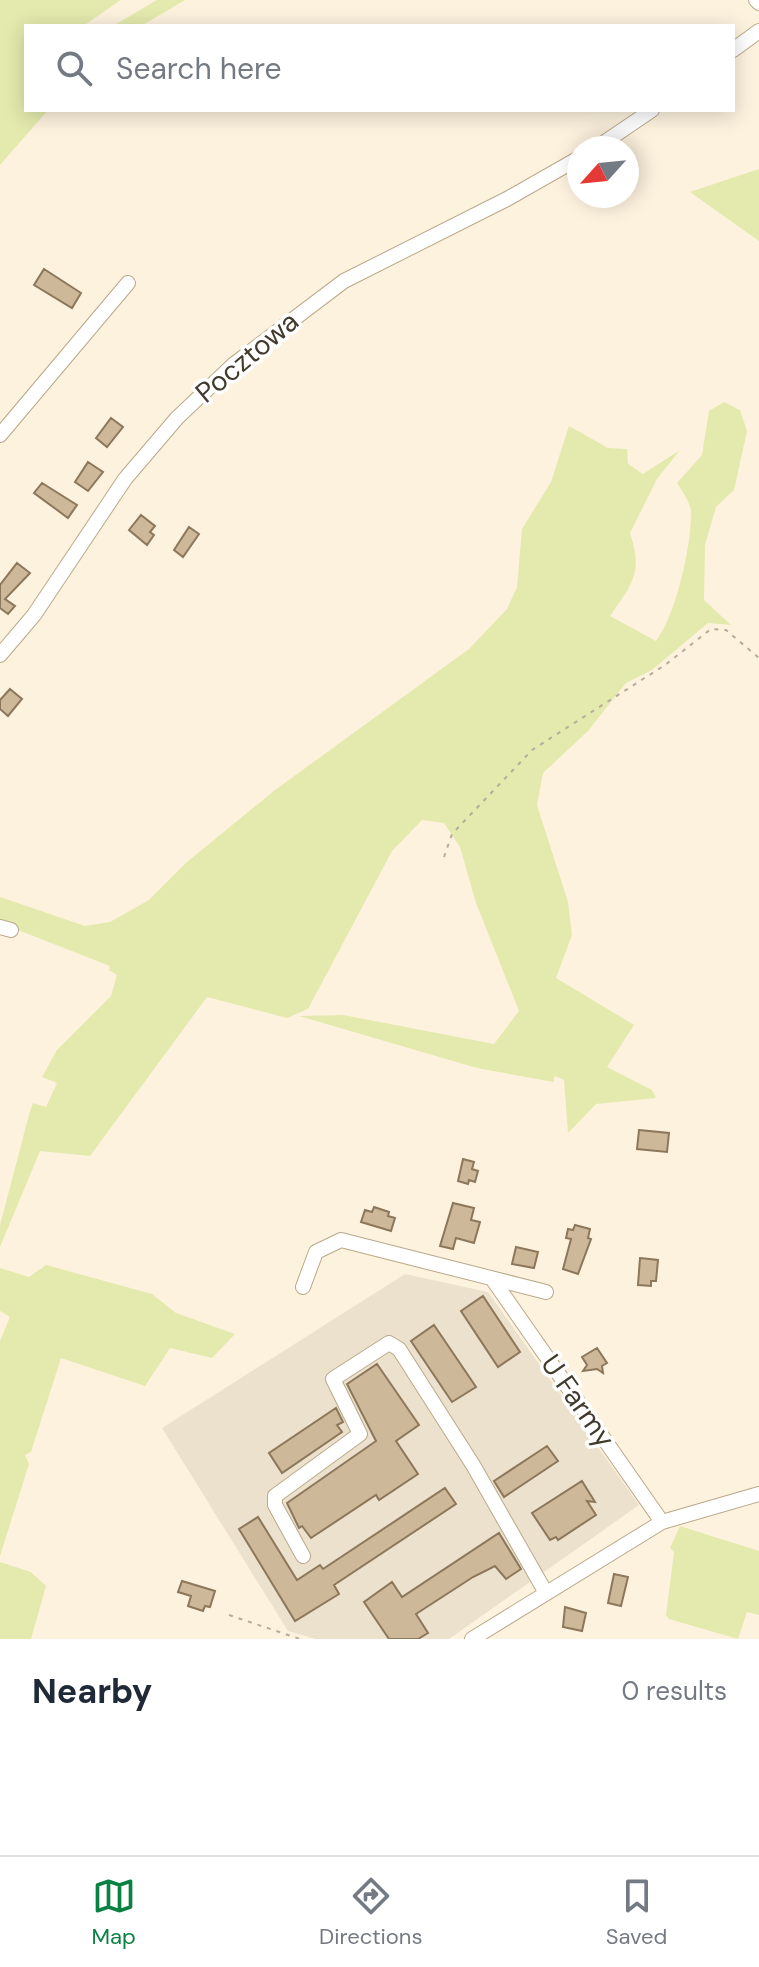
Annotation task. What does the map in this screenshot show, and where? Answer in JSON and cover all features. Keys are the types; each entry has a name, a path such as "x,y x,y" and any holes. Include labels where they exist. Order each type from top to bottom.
{"street":[{"path":"735,49 759,31"},
{"path":"614,136 649,112"},
{"name":"Pocztowa","path":"0,655 34,615 125,479 177,418 233,365 344,281 507,199 567,165"},
{"path":"0,435 128,283"},
{"path":"303,1287 316,1252 341,1240 546,1292"},
{"name":"U Farmy","path":"493,1280 662,1522"},
{"path":"303,1556 275,1505 275,1496 360,1434 333,1379 389,1343 399,1349 473,1465 546,1593"},
{"path":"472,1639 662,1522 759,1494"}],"path":[{"path":"444,857 452,834 532,750 652,673 711,629 726,630 759,658"},
{"path":"229,1615 300,1639"}],"shaded area":[{"path":"405,1274 488,1292 639,1505 449,1639 316,1639 288,1631 162,1428"}],"green space":[{"path":"0,0 121,0 86,24 24,24 24,112 46,112 0,165"},
{"path":"157,0 185,0 144,24 116,24"},
{"path":"759,169 759,241 690,192"},
{"path":"724,402 740,410 747,431 734,490 716,507 705,545 704,600 731,625 708,623 652,670 626,683 588,731 543,773 537,805 568,902 572,935 556,978 634,1025 607,1067 652,1090 656,1098 596,1104 568,1133 564,1080 555,1076 553,1082 477,1068 299,1016 343,1015 494,1044 519,1011 476,903 460,847 444,823 422,820 392,851 308,1009 287,1018 207,997 90,1156 40,1151 0,1247 0,1225 30,1111 33,1103 46,1107 57,1083 42,1077 57,1050 111,996 117,975 109,970 110,966 0,923 0,897 85,926 110,922 149,900 187,862 275,790 469,649 507,609 517,587 522,529 551,482 569,426 608,448 627,449 628,464 643,474 680,450 657,479 630,533 636,558 634,577 610,616 656,641 676,597 689,542 691,511 677,483 702,455 709,411"},
{"path":"46,1265 152,1294 176,1313 235,1334 212,1358 170,1348 145,1386 61,1358 31,1452 25,1455 29,1464 0,1556 0,1341 10,1317 0,1311 0,1268 29,1277"},
{"path":"680,1526 759,1551 759,1615 747,1612 738,1639 669,1619 666,1615 674,1552 670,1548"},
{"path":"0,1562 31,1572 46,1586 31,1639 0,1639"}],"building":[{"path":"44,269 81,293 72,308 34,285"},
{"path":"111,418 123,427 107,447 96,438"},
{"path":"88,462 103,472 88,491 75,482"},
{"path":"42,483 77,505 68,518 34,493"},
{"path":"141,515 155,526 150,532 154,535 147,545 129,530"},
{"path":"189,527 199,534 183,557 174,550"},
{"path":"17,563 30,573 5,599 15,606 8,614 0,608 0,585"},
{"path":"10,689 22,699 8,716 0,709 0,700"},
{"path":"639,1130 669,1133 667,1152 637,1149"},
{"path":"463,1159 474,1162 472,1169 478,1171 475,1182 469,1180 468,1184 458,1181"},
{"path":"453,1203 474,1208 471,1220 480,1222 474,1243 456,1238 453,1249 440,1246"},
{"path":"374,1207 389,1212 388,1216 395,1218 391,1231 361,1222 365,1210 372,1212"},
{"path":"575,1225 590,1229 588,1238 591,1239 578,1274 563,1269 571,1239 566,1238 568,1229 573,1230"},
{"path":"516,1247 538,1252 534,1268 512,1264"},
{"path":"640,1258 658,1260 656,1281 651,1281 651,1286 638,1285"},
{"path":"483,1296 520,1352 498,1367 461,1311"},
{"path":"434,1325 476,1387 452,1402 411,1341"},
{"path":"597,1348 607,1363 602,1366 603,1373 597,1369 583,1371 587,1365 582,1357"},
{"path":"377,1364 419,1425 396,1441 418,1474 379,1500 376,1495 311,1538 302,1526 299,1528 287,1503 376,1441 347,1384"},
{"path":"336,1408 343,1422 337,1425 342,1432 282,1473 269,1453"},
{"path":"547,1446 558,1461 504,1497 494,1481"},
{"path":"582,1481 595,1502 587,1501 596,1515 558,1540 556,1537 550,1540 532,1513"},
{"path":"445,1488 456,1504 334,1585 339,1594 295,1621 239,1529 258,1517 297,1580 320,1565 323,1569"},
{"path":"499,1533 521,1569 506,1579 495,1566 473,1577 416,1614 428,1633 418,1639 389,1639 364,1602 392,1582 402,1597"},
{"path":"614,1574 628,1577 621,1606 608,1603"},
{"path":"182,1581 215,1591 210,1607 205,1606 203,1611 188,1606 191,1596 178,1592"},
{"path":"565,1607 586,1613 582,1631 563,1627"}]}
